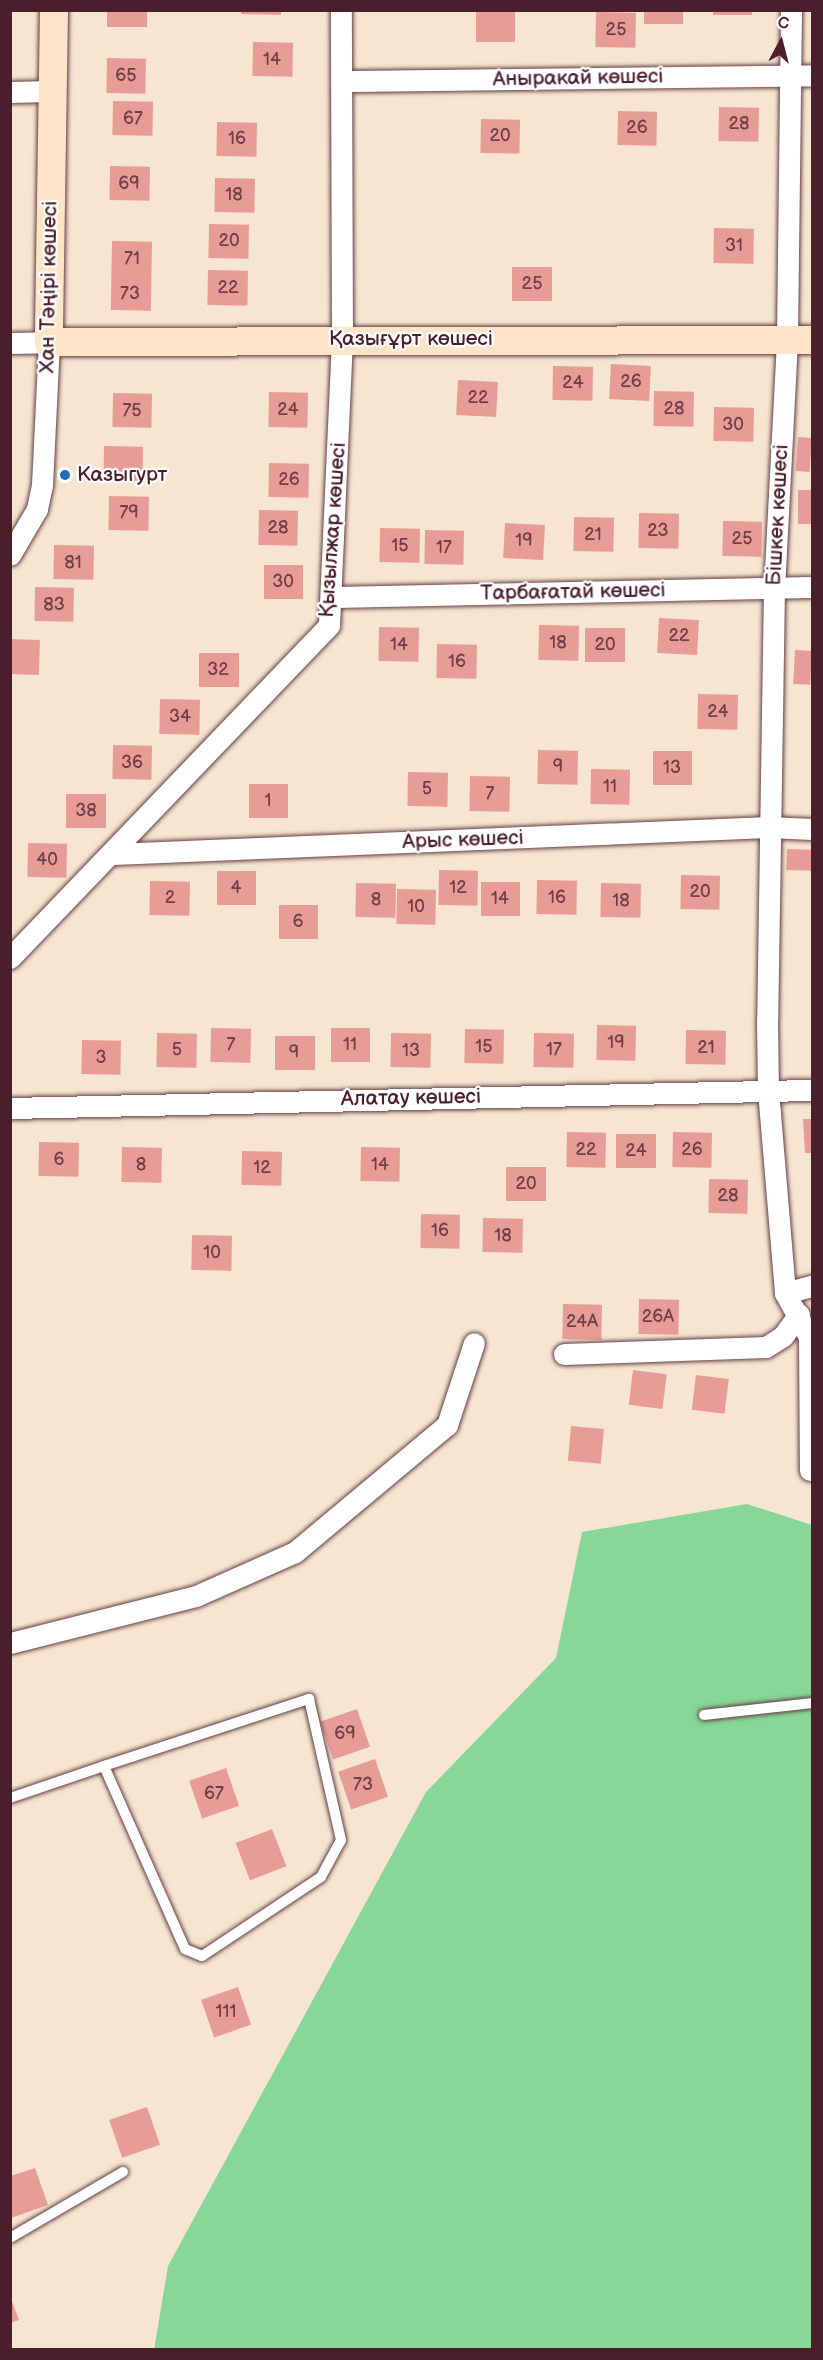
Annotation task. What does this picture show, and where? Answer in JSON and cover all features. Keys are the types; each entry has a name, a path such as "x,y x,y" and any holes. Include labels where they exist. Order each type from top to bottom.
{"street":[{"name":"Хан Тәңірі көшесі","path":"10,555 37,509 42,485 50,342 54,10"},
{"name":"Қызылжар көшесі","path":"10,958 113,854 329,625 333,597 342,339 341,10"},
{"name":"Бішкек көшесі","path":"785,1293 768,1090 767,1020 768,827 774,587 800,340 791,10"},
{"name":"Аныракай көшесі","path":"343,81 813,75"},
{"path":"10,92 52,91"},
{"name":"Қазығұрт көшесі","path":"10,343 342,339 800,340"},
{"name":"Тарбағатай көшесі","path":"333,597 813,586"},
{"name":"Арыс көшесі","path":"113,854 768,827 813,829"},
{"name":"Алатау көшесі","path":"10,1108 813,1090"},
{"path":"811,1474 808,1337 799,1314 785,1293 813,1286"},
{"path":"564,1354 766,1347 783,1336 799,1314"},
{"path":"10,1643 196,1596 295,1551 447,1425 474,1343"}],"lane":[{"path":"10,1798 104,1766 309,1699 341,1840 321,1877 202,1956 185,1949 104,1766"},
{"path":"704,1715 813,1703"},
{"path":"10,2238 123,2172"}],"green space":[{"path":"747,1504 812,1525 812,2349 154,2350 168,2266 426,1792 556,1658 582,1532"}],"building":[{"path":"107,10 147,10 147,27 107,27"},
{"path":"241,10 281,10 281,15 241,14"},
{"path":"476,10 515,10 515,42 476,42"},
{"path":"644,10 683,10 683,24 644,24"},
{"path":"713,10 752,10 752,15 713,15"},
{"path":"596,12 636,13 635,48 595,47"},
{"path":"253,42 293,43 292,77 252,76"},
{"path":"107,58 146,59 145,94 106,93"},
{"path":"113,101 153,102 152,136 112,135"},
{"path":"719,107 759,108 758,142 718,141"},
{"path":"618,111 657,112 656,146 617,145"},
{"path":"481,119 520,120 519,154 480,153"},
{"path":"217,122 257,123 256,157 216,156"},
{"path":"110,166 150,167 149,201 109,200"},
{"path":"215,178 255,179 254,213 214,212"},
{"path":"209,224 249,225 248,259 208,258"},
{"path":"714,228 754,229 753,264 713,263"},
{"path":"112,241 152,242 151,311 111,310"},
{"path":"512,267 552,267 552,301 512,301"},
{"path":"208,270 248,271 247,306 207,305"},
{"path":"611,364 651,366 649,401 609,399"},
{"path":"553,366 593,367 592,401 552,400"},
{"path":"458,380 498,382 496,417 456,415"},
{"path":"654,391 694,392 693,427 653,426"},
{"path":"269,392 308,393 307,428 268,427"},
{"path":"113,393 152,394 151,428 112,427"},
{"path":"714,407 754,408 753,442 713,441"},
{"path":"798,437 812,438 810,472 796,471"},
{"path":"104,446 143,447 142,481 103,480"},
{"path":"269,463 309,464 308,498 268,497"},
{"path":"798,490 812,490 812,524 798,524"},
{"path":"109,496 149,497 148,531 108,530"},
{"path":"259,510 298,511 297,546 258,545"},
{"path":"639,513 679,514 678,549 638,548"},
{"path":"574,517 614,518 613,552 573,551"},
{"path":"723,521 762,522 761,557 722,556"},
{"path":"505,523 545,525 543,560 503,558"},
{"path":"380,528 420,529 419,563 379,562"},
{"path":"425,530 464,531 463,565 424,564"},
{"path":"54,545 94,546 93,580 53,579"},
{"path":"264,565 303,565 303,599 264,599"},
{"path":"35,587 74,588 73,622 34,621"},
{"path":"659,618 699,620 697,655 657,653"},
{"path":"539,625 579,626 578,661 538,660"},
{"path":"379,627 419,628 418,662 378,661"},
{"path":"585,628 625,628 625,662 585,662"},
{"path":"10,639 40,640 39,675 10,674"},
{"path":"437,644 477,645 476,679 436,678"},
{"path":"795,650 812,651 810,685 793,684"},
{"path":"199,653 239,653 239,687 199,687"},
{"path":"698,694 738,695 737,730 697,729"},
{"path":"160,699 200,700 199,735 159,734"},
{"path":"113,745 152,746 151,780 112,779"},
{"path":"538,750 578,751 577,785 537,784"},
{"path":"653,751 692,751 692,785 653,785"},
{"path":"591,769 630,770 629,805 590,804"},
{"path":"408,772 448,773 447,807 407,806"},
{"path":"470,776 510,777 509,812 469,811"},
{"path":"249,784 288,784 288,818 249,818"},
{"path":"66,794 106,794 106,828 66,828"},
{"path":"28,843 67,844 66,878 27,877"},
{"path":"787,849 812,850 811,871 786,870"},
{"path":"439,870 478,871 477,906 438,905"},
{"path":"217,871 256,871 256,905 217,905"},
{"path":"681,875 720,876 719,910 680,909"},
{"path":"537,880 577,881 576,915 536,914"},
{"path":"150,881 190,882 189,916 149,915"},
{"path":"481,882 520,882 520,916 481,916"},
{"path":"356,883 396,884 395,918 355,917"},
{"path":"601,883 641,884 640,918 600,917"},
{"path":"397,889 436,890 435,925 396,924"},
{"path":"279,905 318,905 318,939 279,939"},
{"path":"597,1025 636,1026 635,1061 596,1060"},
{"path":"211,1028 251,1029 250,1063 210,1062"},
{"path":"331,1028 370,1028 370,1062 331,1062"},
{"path":"465,1029 504,1030 503,1064 464,1063"},
{"path":"686,1030 726,1031 725,1065 685,1064"},
{"path":"157,1033 197,1034 196,1068 156,1067"},
{"path":"391,1033 431,1034 430,1068 390,1067"},
{"path":"534,1033 574,1034 573,1068 533,1067"},
{"path":"275,1036 315,1036 315,1070 275,1070"},
{"path":"82,1040 121,1041 120,1075 81,1074"},
{"path":"803,1119 812,1119 812,1153 805,1153"},
{"path":"567,1132 606,1133 605,1168 566,1167"},
{"path":"673,1132 712,1133 711,1168 672,1167"},
{"path":"616,1134 656,1134 656,1168 616,1168"},
{"path":"39,1142 79,1143 78,1177 38,1176"},
{"path":"122,1147 162,1148 161,1183 121,1182"},
{"path":"361,1147 400,1148 399,1182 360,1181"},
{"path":"242,1151 282,1152 281,1186 241,1185"},
{"path":"506,1167 546,1167 546,1201 506,1201"},
{"path":"709,1179 748,1180 747,1214 708,1213"},
{"path":"421,1214 460,1215 459,1249 420,1248"},
{"path":"483,1218 523,1219 522,1253 482,1252"},
{"path":"192,1235 232,1236 231,1271 191,1270"},
{"path":"639,1299 679,1300 678,1335 638,1334"},
{"path":"563,1304 602,1305 601,1340 562,1339"},
{"path":"633,1370 667,1374 662,1409 629,1405"},
{"path":"696,1375 729,1379 724,1414 692,1410"},
{"path":"571,1426 604,1429 601,1464 568,1461"},
{"path":"357,1709 370,1747 333,1760 320,1722"},
{"path":"375,1759 388,1797 351,1810 338,1772"},
{"path":"226,1768 239,1806 202,1819 189,1781"},
{"path":"272,1829 286,1866 250,1880 236,1843"},
{"path":"238,1987 251,2025 214,2038 201,2000"},
{"path":"147,2107 160,2145 122,2158 109,2120"},
{"path":"35,2168 48,2205 11,2218 10,2176"},
{"path":"10,2296 19,2320 10,2323"}],"place":[{"name":"Казыгурт","path":"65,475"}]}
